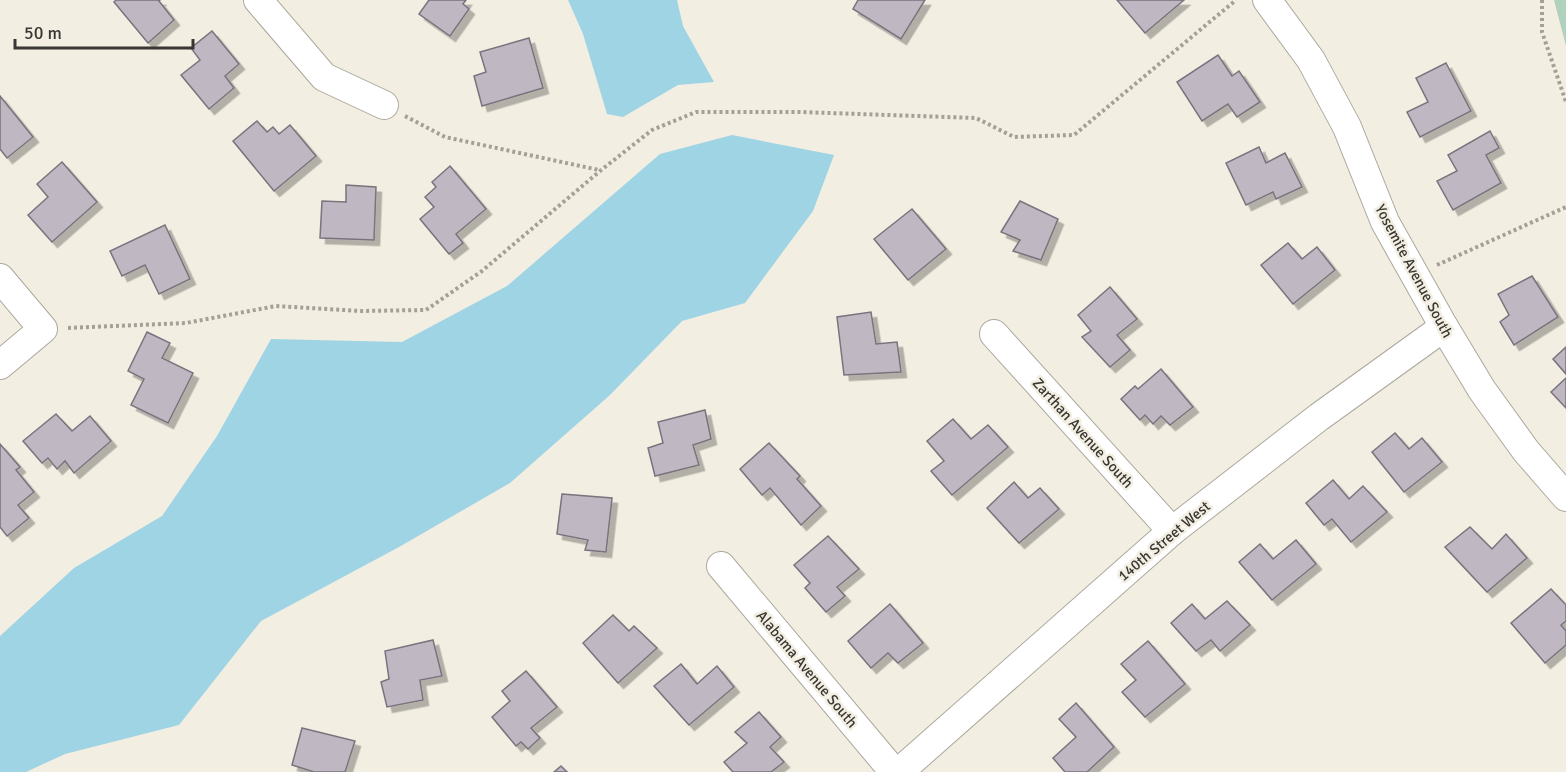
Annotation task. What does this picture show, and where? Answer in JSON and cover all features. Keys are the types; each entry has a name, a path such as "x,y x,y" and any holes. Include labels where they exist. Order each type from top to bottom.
{"street":[{"path":"258,0 324,77 384,105"},
{"name":"Yosemite Avenue South","path":"1267,0 1311,60 1347,127 1385,222 1444,327 1482,390 1526,451 1566,497"},
{"path":"0,278 43,329 0,365"},
{"name":"140th Street West","path":"899,772 1172,531 1319,417 1444,327"},
{"name":"Zarthan Avenue South","path":"994,334 1172,531"},
{"name":"Alabama Avenue South","path":"721,566 894,772"}],"path":[{"path":"43,329 186,323 276,306 360,311 426,310 482,271 652,130 696,112 800,112 976,117 1014,137 1074,135 1236,0"},
{"path":"1542,0 1542,33 1566,102"},
{"path":"384,105 445,137 600,171"},
{"path":"1431,267 1566,207"}],"green space":[{"path":"1554,0 1566,0 1566,46"}],"water":[{"path":"568,0 677,0 683,26 714,82 678,85 623,117 607,114 583,34"},
{"path":"732,135 834,155 813,211 745,303 682,321 610,395 510,483 399,547 261,621 179,725 65,754 26,772 0,772 0,636 74,568 162,516 217,436 271,339 402,342 507,286 660,154"}],"building":[{"path":"116,0 160,0 174,20 148,43 114,2"},
{"path":"429,0 466,0 463,4 469,9 450,36 419,14"},
{"path":"858,0 925,0 901,39 853,9"},
{"path":"1117,0 1184,0 1145,33"},
{"path":"212,31 239,64 225,76 234,88 209,109 181,75 200,60 191,48"},
{"path":"529,38 543,88 482,106 474,76 486,72 480,52"},
{"path":"1218,55 1232,76 1239,71 1260,102 1237,117 1228,104 1202,121 1177,82"},
{"path":"1446,63 1471,111 1420,137 1407,112 1428,102 1416,78"},
{"path":"0,96 33,137 7,158 0,149"},
{"path":"257,121 267,132 273,127 279,134 290,125 316,156 274,191 233,141"},
{"path":"1490,131 1499,148 1486,155 1501,183 1453,210 1437,181 1457,171 1448,155"},
{"path":"1259,147 1266,163 1285,153 1302,187 1276,199 1273,192 1246,205 1226,163"},
{"path":"62,162 97,202 52,242 28,215 48,197 37,184"},
{"path":"450,166 486,209 456,234 463,243 449,254 420,219 434,207 425,197 436,187 432,182"},
{"path":"346,185 376,187 374,240 320,238 322,201 346,202"},
{"path":"1020,201 1058,219 1041,260 1013,251 1020,240 1001,232"},
{"path":"912,209 946,249 908,280 874,239"},
{"path":"165,225 190,279 159,294 145,265 122,276 110,251"},
{"path":"1288,243 1302,259 1317,247 1335,270 1293,304 1261,265"},
{"path":"1532,276 1558,317 1514,345 1500,322 1509,315 1498,294"},
{"path":"1110,287 1137,319 1117,335 1130,350 1110,367 1082,337 1091,331 1078,315"},
{"path":"871,312 876,344 897,342 901,372 844,375 837,317"},
{"path":"147,332 170,343 162,358 193,373 168,423 131,405 144,379 128,371"},
{"path":"1566,347 1566,374 1553,359"},
{"path":"1161,369 1193,407 1170,425 1161,416 1153,424 1145,415 1140,420 1121,399 1135,386 1138,389"},
{"path":"1566,378 1566,408 1551,392"},
{"path":"705,410 711,439 693,445 699,465 655,476 648,448 663,443 658,422"},
{"path":"56,414 72,431 90,416 111,441 74,473 65,461 57,469 48,458 42,463 23,441"},
{"path":"953,419 971,439 988,425 1008,447 952,495 931,471 944,461 927,441"},
{"path":"1395,433 1409,449 1422,438 1442,462 1404,492 1372,452"},
{"path":"769,443 800,476 797,479 821,506 801,525 770,488 762,495 740,469"},
{"path":"0,444 20,467 16,470 34,492 18,505 29,518 7,536 0,527"},
{"path":"1333,480 1349,499 1363,486 1387,512 1351,542 1332,519 1324,525 1306,503"},
{"path":"1014,482 1028,498 1040,488 1059,509 1019,543 987,508"},
{"path":"562,494 612,498 606,552 585,550 588,540 557,534"},
{"path":"1470,527 1492,549 1506,534 1527,558 1487,592 1445,547"},
{"path":"828,536 859,569 837,587 845,596 826,612 805,588 810,583 794,565"},
{"path":"1296,540 1316,564 1272,600 1239,562 1260,544 1273,559"},
{"path":"1551,589 1566,605 1566,621 1561,625 1566,631 1566,645 1545,663 1511,623"},
{"path":"1227,601 1250,625 1220,651 1211,640 1196,651 1171,623 1192,604 1205,619"},
{"path":"890,604 923,643 898,663 888,653 871,668 848,641"},
{"path":"613,615 629,631 634,626 657,648 618,683 583,643"},
{"path":"433,640 442,676 420,680 423,700 387,707 381,682 389,679 385,651"},
{"path":"1148,641 1185,684 1145,717 1122,692 1136,680 1121,664"},
{"path":"681,664 697,684 717,666 734,687 689,725 654,686"},
{"path":"526,671 557,707 531,728 540,738 528,749 521,742 516,746 492,717 510,701 502,691"},
{"path":"1076,703 1114,747 1087,772 1065,772 1053,758 1076,737 1059,719"},
{"path":"759,712 781,737 770,747 784,762 771,772 733,772 724,762 747,743 735,732"},
{"path":"302,728 355,741 345,772 314,772 292,765"},
{"path":"561,766 567,772 554,772"}]}
